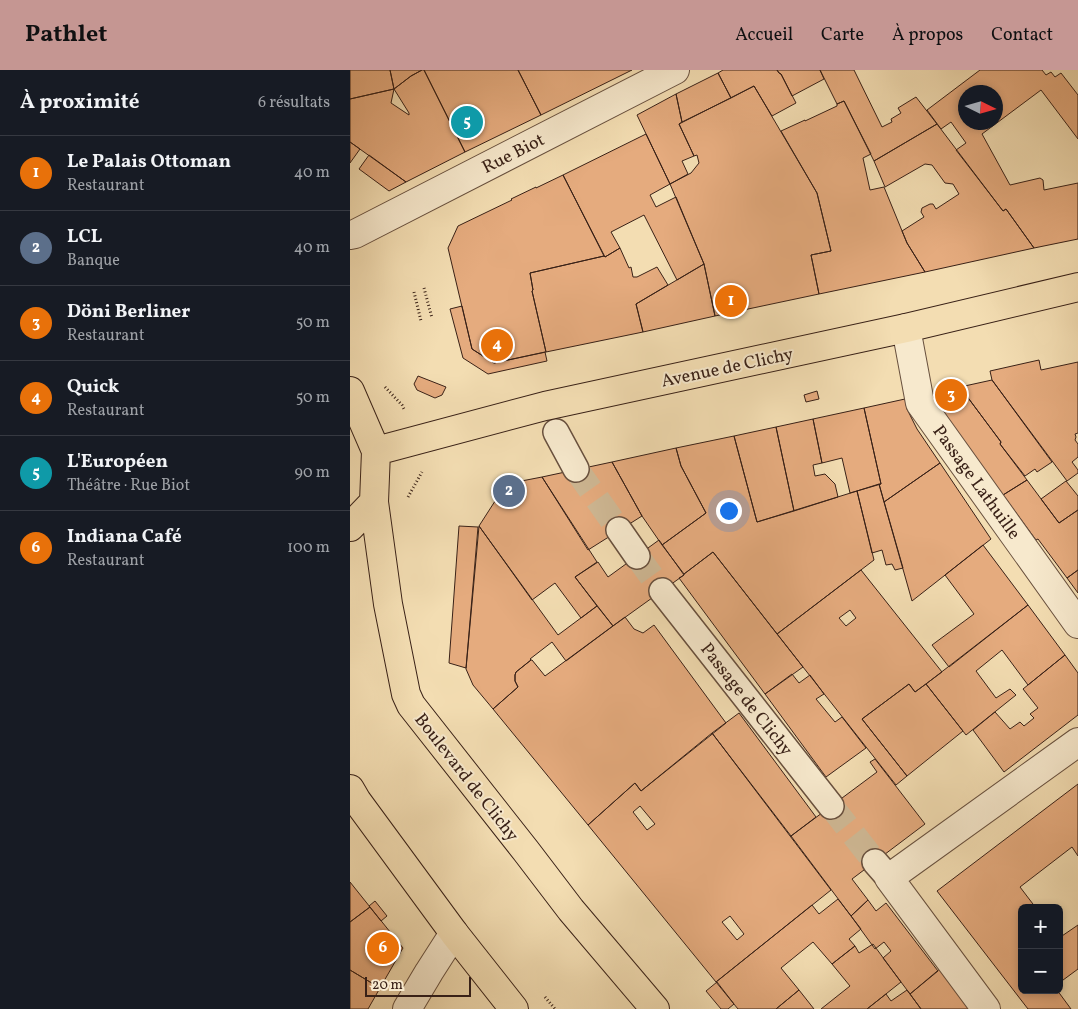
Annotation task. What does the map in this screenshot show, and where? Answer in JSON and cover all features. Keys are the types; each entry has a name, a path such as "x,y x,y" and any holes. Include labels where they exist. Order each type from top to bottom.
{"main road":[{"name":"Avenue de Clichy","path":"376,451 545,406 906,328 1078,287"},
{"path":"350,394 376,451"},
{"name":"Boulevard de Clichy","path":"376,451 374,502 388,604 406,694 411,706 571,910 655,1009"},
{"path":"350,526 374,502"},
{"path":"350,789 362,809 454,933 514,1009"}],"street":[{"name":"Rue Biot","path":"350,235 364,230 675,70"},
{"name":"Passage Lathuille","path":"906,328 920,403 1078,624"},
{"path":"556,432 576,469"},
{"path":"619,530 637,556"},
{"name":"Passage de Clichy","path":"662,591 831,806"},
{"path":"986,1009 882,870 1078,742"},
{"path":"407,1009 454,933"}],"path":[{"path":"424,288 432,318"},
{"path":"414,292 421,321"},
{"path":"406,502 426,466"}],"building":[{"path":"350,70 390,70 394,89 350,99"},
{"path":"390,70 422,70 394,89"},
{"path":"424,70 465,152 406,182 350,142 350,99 394,89 411,76","holes":["394,89 409,113 409,115 391,103"]},
{"path":"424,70 518,70 541,115 465,152"},
{"path":"518,70 632,70 541,115"},
{"path":"723,70 777,70 796,103 772,116 754,86 731,98 718,73"},
{"path":"777,70 820,70 824,79 792,96"},
{"path":"820,70 854,70 882,127 892,122 891,119 901,113 898,108 916,97 937,124 874,161 844,101 837,104"},
{"path":"980,70 1042,70 1046,75 1051,72 1055,77 1061,73 1078,95 1078,139 1041,90 1003,118 1003,85 960,85"},
{"path":"718,73 731,98 682,122 676,94"},
{"path":"754,86 817,193 831,251 811,255 819,294 715,316 704,264 670,184 691,173 699,163 697,155 694,156 679,124"},
{"path":"958,87 958,130 987,130 982,134 1010,185 1040,178 1043,180 1044,190 1078,183 1078,239 1034,248 1006,209 1003,211 956,150 966,143 951,122 941,129 927,110"},
{"path":"676,94 682,122 679,124 694,156 682,161 688,174 670,184 637,115"},
{"path":"844,101 871,154 863,158 870,190 884,187 907,243 925,272 819,294 811,255 831,251 817,193 781,131 837,106 837,104"},
{"path":"937,124 1003,211 1006,209 1034,248 925,272 907,243 902,231 924,217 921,212 922,208 933,204 936,209 959,194 953,184 945,183 932,165 925,164 885,187 874,161"},
{"path":"646,134 670,184 650,195 656,207 676,197 704,264 677,280 644,215 611,232 620,248 605,257 563,175"},
{"path":"350,142 360,149 350,163"},
{"path":"369,155 406,182 389,191 359,169"},
{"path":"563,175 604,256 530,273 532,291 546,352 494,363 472,349 448,248 458,226"},
{"path":"620,248 629,268 631,267 633,277 637,277 657,267 668,285 636,304 643,332 546,352 532,291 530,273 605,257"},
{"path":"704,264 715,316 643,332 636,304"},
{"path":"462,306 472,349 494,363 545,352 547,361 488,374 463,358 450,309"},
{"path":"1039,360 1041,370 1078,362 1078,433 1075,434 1075,440 1078,444 1078,457 1072,462 1078,473 1067,481 992,380 990,371"},
{"path":"418,376 446,387 442,395 435,398 417,390 414,384"},
{"path":"992,380 1052,462 1037,472 1035,469 1025,476 960,387"},
{"path":"960,387 1027,480 1003,495 932,398 932,394"},
{"path":"817,391 819,399 806,402 804,395"},
{"path":"905,399 907,409 917,429 940,463 884,502 864,408"},
{"path":"864,408 881,484 850,493 842,458 822,463 813,419"},
{"path":"813,419 822,463 813,465 815,476 825,474 835,484 838,497 794,511 776,427"},
{"path":"776,427 794,511 757,522 734,436"},
{"path":"734,436 757,522 857,491 874,560 777,634 713,552 684,574 662,545 706,513 681,466 676,448"},
{"path":"676,448 681,466 706,513 662,545 642,516 612,462"},
{"path":"612,462 642,516 588,550 542,477"},
{"path":"940,463 991,539 912,601 884,502"},
{"path":"542,477 597,562 575,577 597,606 581,618 555,583 532,600 479,526 506,484"},
{"path":"1027,480 1059,523 1078,510 1078,570 1067,578 1003,495"},
{"path":"1066,481 1078,496 1078,510 1059,523 1041,499"},
{"path":"879,484 903,568 895,570 892,564 886,565 882,550 872,553 857,491"},
{"path":"459,526 478,527 466,668 449,663"},
{"path":"479,526 558,635 597,606 613,626 566,661 552,642 516,672 515,681 518,687 493,709 473,685 466,669"},
{"path":"659,540 684,575 613,626 575,577 598,562 608,577"},
{"path":"983,545 1028,605 949,667 932,645 974,614 945,575"},
{"path":"713,552 803,667 765,694 679,578"},
{"path":"861,570 942,672 915,692 909,684 862,719 907,776 896,785 777,634","holes":["850,610 856,618 846,626 839,618"]},
{"path":"1078,570 1078,593 1067,578"},
{"path":"1028,605 1065,655 1028,685 1002,650 976,671 996,698 1010,689 1016,695 966,735 926,684"},
{"path":"625,617 634,629 643,633 654,625 726,723 641,791 635,783 588,825 493,709 518,687 515,681 516,672 531,660 545,676"},
{"path":"1065,655 1078,673 1078,715 1004,772 973,730 995,712 1010,729 1020,722 1024,726 1034,718 1030,714 1038,708 1023,689"},
{"path":"792,674 799,683 810,675 824,694 816,699 835,722 842,717 866,748 826,777 765,694"},
{"path":"909,684 915,692 926,684 963,731 907,776 862,719"},
{"path":"739,713 816,817 791,836 712,733"},
{"path":"712,733 831,890 716,982 588,825 635,783 641,791","holes":["640,806 655,824 647,830 633,812","730,916 744,934 737,940 722,922"]},
{"path":"875,759 925,824 852,879 868,900 851,916 791,836 877,772 870,762"},
{"path":"1078,784 1078,856 1072,847 1020,887 1033,904 1018,904 1018,994 1060,994 1071,1009 1028,1009 937,891"},
{"path":"350,882 370,907 350,922"},
{"path":"838,899 861,929 849,939 855,946 832,964 813,942 781,968 799,990 776,1009 738,1009 716,982 812,905 819,914"},
{"path":"868,900 876,911 886,903 938,971 910,994 883,958 891,951 884,942 875,949 851,916"},
{"path":"375,901 387,916 381,921 369,906"},
{"path":"370,907 403,948 380,988 350,970 350,922"},
{"path":"1078,925 1078,969 1063,980 1063,949 1063,935"},
{"path":"873,944 901,982 867,1009 821,1009 850,986 832,964 855,946 859,953"},
{"path":"942,967 974,1009 921,1009 910,994"},
{"path":"350,970 380,988 368,1009 350,1009"},
{"path":"717,982 734,1004 728,1009 721,1009 706,991"},
{"path":"799,990 814,1009 776,1009"},
{"path":"907,990 921,1009 867,1009 886,994 891,1001"}],"tunnel":[{"path":"576,469 619,530"},
{"path":"637,556 662,591"},
{"path":"831,806 875,862"}],"place":[{"name":"L'Européen","path":"467,122"},
{"name":"Le Palais Ottoman","path":"731,301"},
{"name":"Quick","path":"497,345"},
{"name":"Döni Berliner","path":"951,395"},
{"name":"LCL","path":"509,491"},
{"name":"Indiana Café","path":"383,948"}]}
